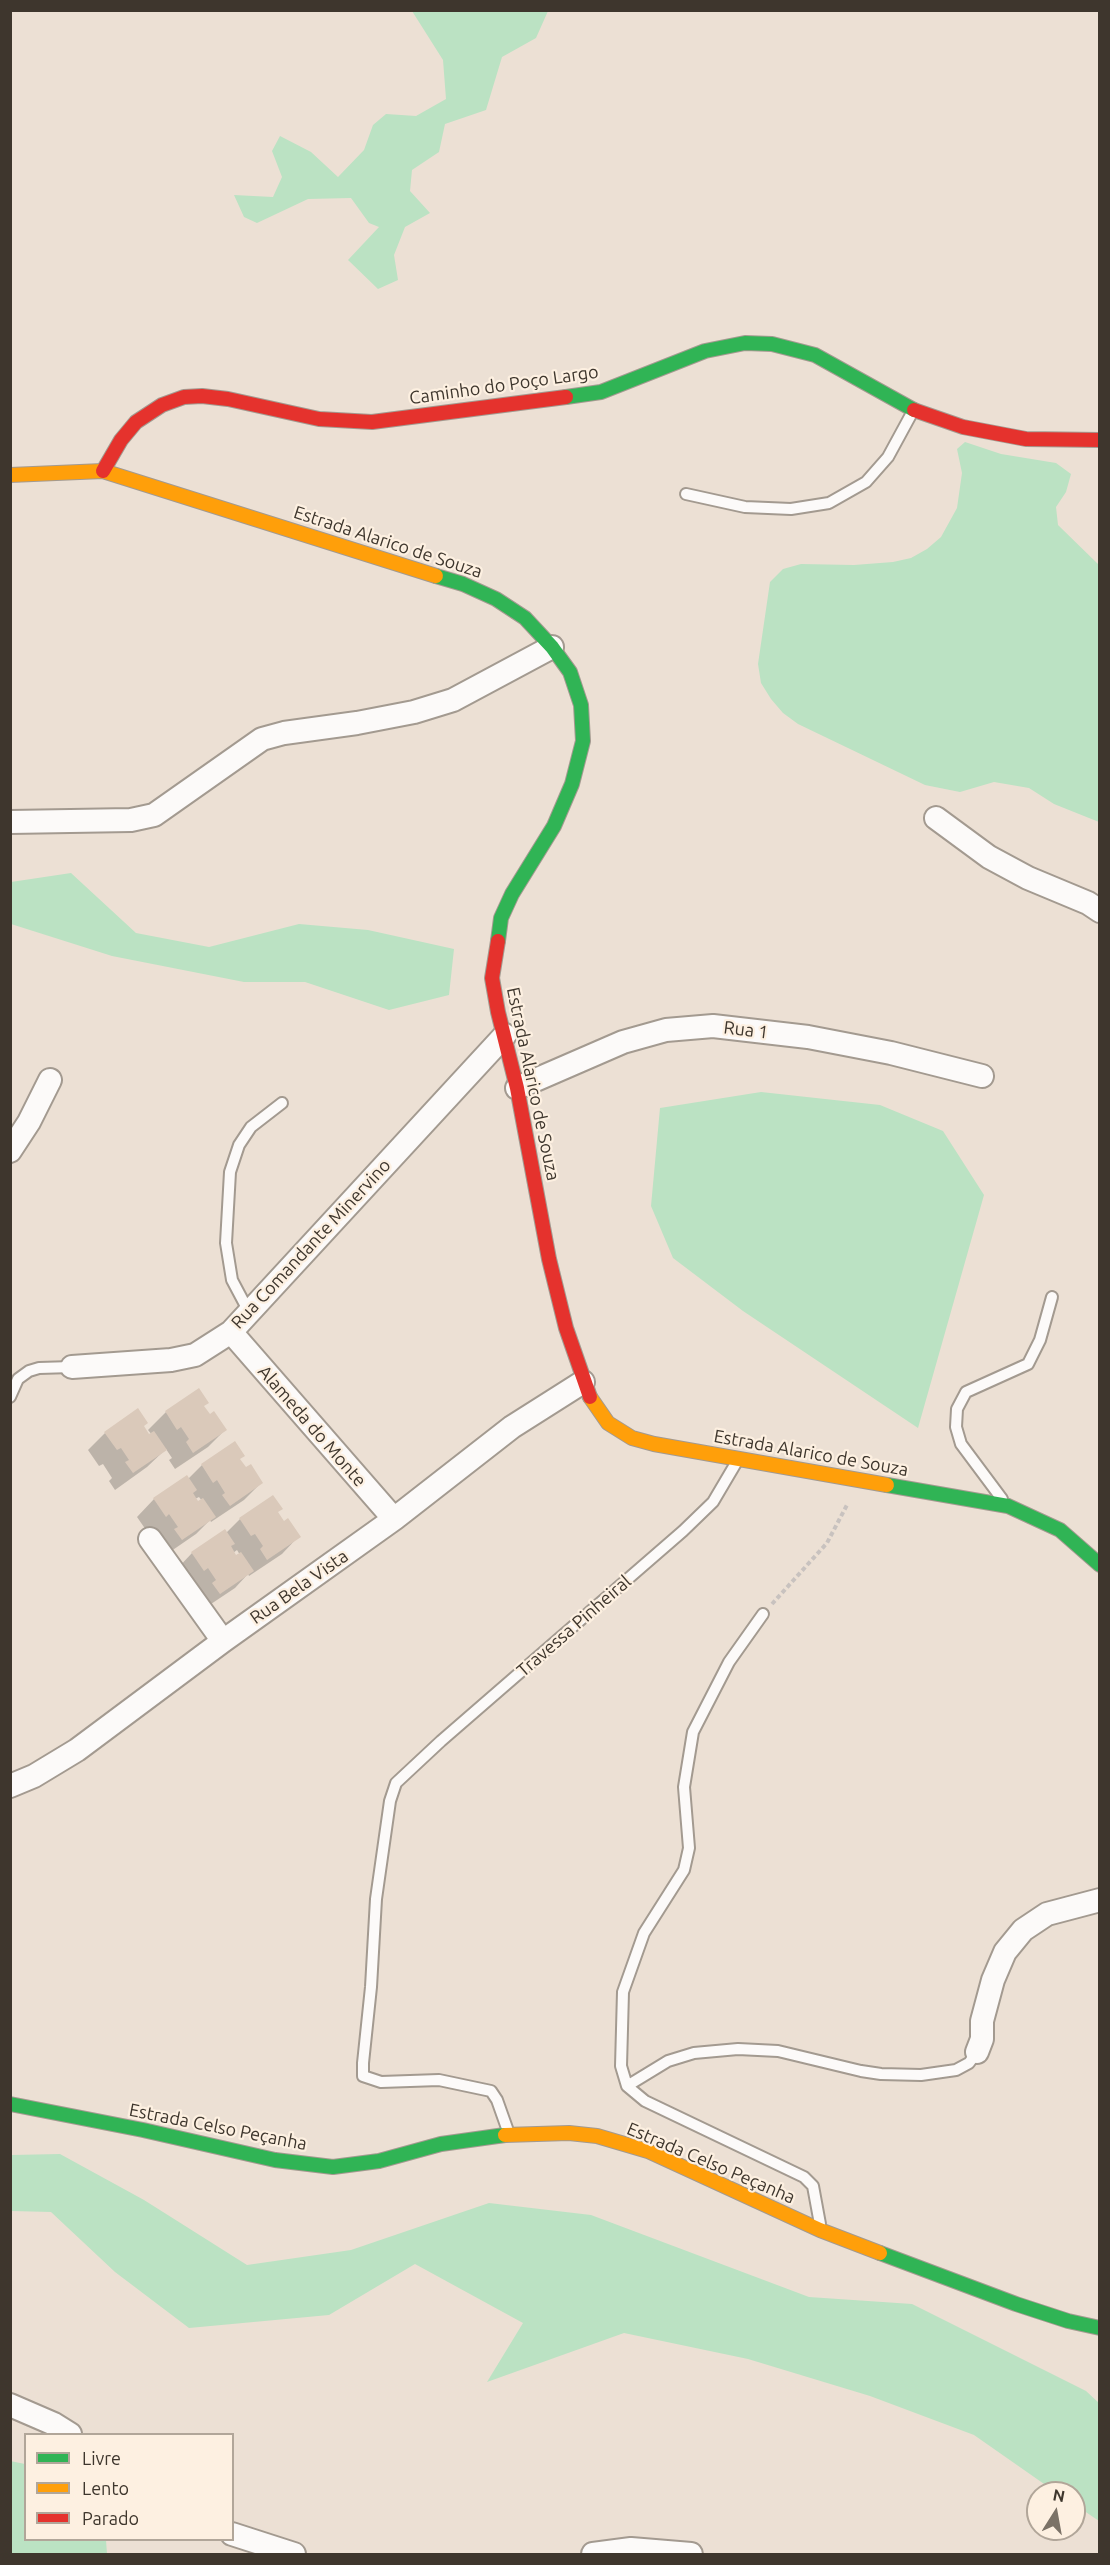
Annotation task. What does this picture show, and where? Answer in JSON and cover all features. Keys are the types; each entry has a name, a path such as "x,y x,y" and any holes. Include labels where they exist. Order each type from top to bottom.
{"main road":[{"name":"Caminho do Poço Largo","path":"103,471 121,440 136,422 162,405 184,397 202,396 228,399 319,419 372,422 601,392 705,351 745,343 772,344 815,355 913,410 963,427 1026,439 1100,440"},
{"name":"Estrada Alarico de Souza","path":"10,475 103,471 463,584 496,599 525,618 552,647 570,672 581,705 583,741 572,784 554,826 512,894 501,918 492,978 517,1088 549,1259 566,1328 591,1401 608,1423 632,1438 738,1459 1008,1506 1060,1530 1100,1565"},
{"name":"Estrada Celso Peçanha","path":"10,2104 144,2130 254,2156 333,2166 352,2166 461,2140 509,2134 569,2133 621,2141 674,2162 820,2230 1016,2304 1068,2321 1100,2328"}],"street":[{"path":"10,822 131,820 154,815 262,739 284,733 414,712 453,700 552,647"},
{"path":"936,818 989,857 1028,878 1088,903 1100,911"},
{"name":"Rua 1","path":"517,1088 623,1042 666,1030 713,1026 808,1037 891,1053 981,1076"},
{"name":"Rua Comandante Minervino","path":"72,1367 171,1360 195,1355 231,1332 505,1035"},
{"path":"10,1151 29,1122 50,1080"},
{"name":"Alameda do Monte","path":"231,1332 394,1519"},
{"name":"Rua Bela Vista","path":"10,1786 34,1776 77,1750 223,1641 394,1519 512,1427 583,1382"},
{"path":"150,1539 223,1641"},
{"path":"977,2052 982,2039 982,2021 993,1980 1005,1952 1023,1930 1047,1914 1100,1900"},
{"path":"10,2405 54,2424 68,2433"},
{"path":"234,2535 294,2554"},
{"path":"593,2554 631,2549 691,2554"}],"lane":[{"path":"686,494 745,507 790,509 829,503 866,482 888,457 913,410"},
{"path":"249,1312 232,1280 226,1243 230,1172 239,1145 251,1127 282,1103"},
{"path":"1008,1506 962,1444 956,1427 957,1409 966,1392 1029,1364 1040,1340 1052,1297"},
{"path":"10,1397 18,1379 29,1371 39,1368 72,1367"},
{"name":"Travessa Pinheiral","path":"509,2134 497,2100 491,2091 439,2080 381,2082 363,2076 376,1899 384,1830 396,1783 450,1733 683,1532 713,1502 738,1459"},
{"path":"763,1614 729,1662 693,1732 684,1787 689,1848 684,1870 644,1933 622,1992 621,2066 627,2086 645,2101 804,2177 813,2186 818,2202 820,2230"},
{"path":"627,2086 668,2061 694,2053 738,2049 778,2051 861,2071 921,2075 956,2070 969,2063 977,2052"}],"path":[{"path":"763,1614 827,1543 860,1480"}],"green space":[{"path":"412,11 548,11 536,38 502,57 486,110 445,124 439,152 412,170 410,191 430,213 405,227 394,255 398,280 378,289 348,260 379,227 369,223 351,198 308,199 257,223 244,217 234,195 273,197 282,177 272,151 280,136 311,152 338,177 364,150 373,125 386,114 416,116 446,99 443,60"},
{"path":"965,442 1001,454 1056,463 1071,474 1066,492 1056,507 1058,525 1099,565 1099,822 1054,804 1029,788 994,782 960,792 925,785 798,724 783,713 761,683 758,664 770,582 783,569 801,564 854,565 893,562 911,558 927,549 941,537 957,508 962,473 957,449"},
{"path":"71,873 136,933 209,947 299,924 368,930 454,949 449,995 389,1010 305,982 244,982 112,956 11,924 11,882"},
{"path":"761,1092 880,1105 943,1131 984,1195 918,1428 743,1311 673,1258 651,1206 660,1108"},
{"path":"60,2154 144,2200 247,2265 351,2250 489,2203 591,2215 809,2297 912,2304 1086,2391 1099,2403 1099,2521 1086,2512 1086,2481 1040,2481 974,2435 870,2396 748,2359 624,2333 487,2382 523,2323 415,2264 329,2315 189,2328 115,2272 51,2212 11,2211 11,2155"},
{"path":"10,2461 24,2464 24,2541 106,2541 107,2554 11,2554"}],"building":[{"path":"199,1388 209,1403 204,1406 210,1414 214,1411 227,1430 193,1453 186,1442 189,1439 181,1427 177,1430 165,1411"},
{"path":"138,1408 148,1423 144,1426 149,1434 154,1431 167,1450 133,1473 125,1462 129,1460 121,1448 117,1450 104,1432"},
{"path":"235,1441 245,1456 240,1459 246,1467 251,1464 263,1483 230,1506 222,1495 225,1493 217,1480 213,1483 201,1464"},
{"path":"187,1475 197,1490 193,1493 198,1501 203,1498 216,1517 182,1540 174,1529 178,1527 169,1514 166,1517 153,1498"},
{"path":"273,1495 283,1509 278,1512 284,1521 288,1518 301,1537 267,1560 260,1549 263,1546 255,1534 251,1536 239,1518"},
{"path":"225,1529 235,1544 231,1546 236,1555 241,1552 254,1571 220,1594 212,1583 216,1580 208,1568 204,1571 191,1552"}],"traffic: fast":[{"path":"566,397 601,392 705,351 745,343 772,344 815,355 914,410"},
{"path":"436,576 463,584 496,599 525,618 552,647 570,672 581,705 583,741 572,784 554,826 512,894 501,918 498,941"},
{"path":"887,1485 1008,1506 1060,1530 1100,1565"},
{"path":"10,2104 143,2130 275,2160 333,2167 379,2161 441,2144 505,2135"},
{"path":"880,2253 1016,2304 1068,2321 1100,2328"}],"traffic: slow":[{"path":"10,475 103,471 436,576"},
{"path":"590,1397 608,1423 632,1438 654,1444 887,1485"},
{"path":"505,2135 569,2133 597,2136 648,2151 820,2230 880,2253"}],"traffic: jam":[{"path":"103,471 121,440 136,422 162,405 184,397 202,396 228,399 319,419 372,422 566,397"},
{"path":"914,410 963,427 1026,439 1100,440"},
{"path":"498,941 492,978 498,1012 517,1088 549,1259 566,1328 590,1397"}]}
